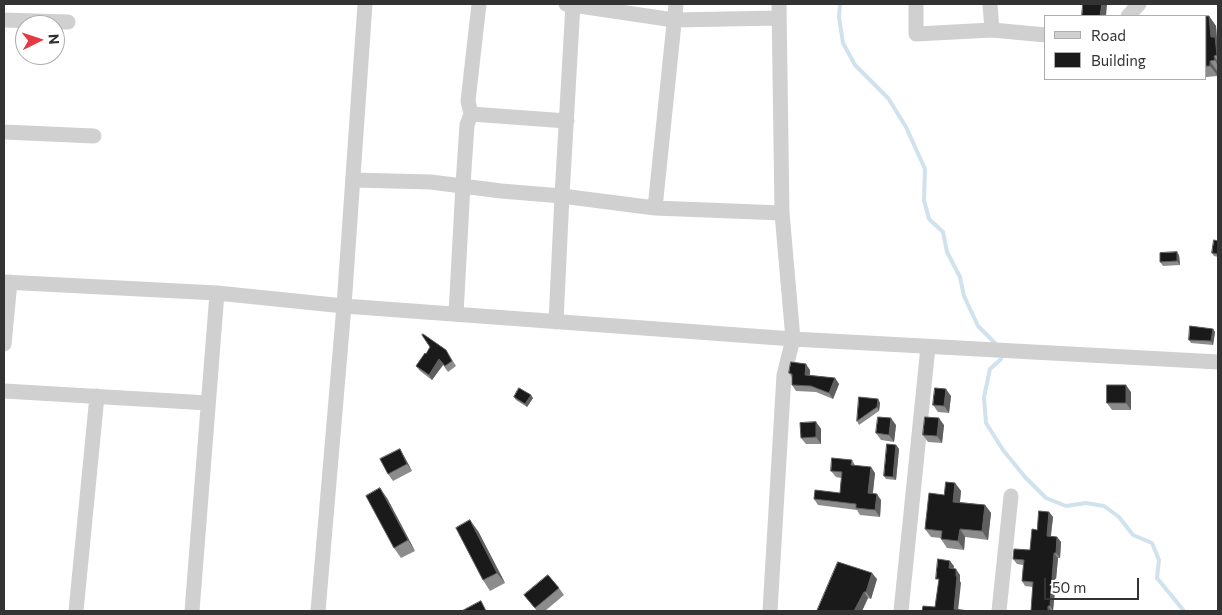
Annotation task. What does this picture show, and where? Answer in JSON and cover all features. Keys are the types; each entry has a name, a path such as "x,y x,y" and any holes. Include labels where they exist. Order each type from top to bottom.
{"street":[{"path":"318,611 344,306 365,4"},
{"path":"456,314 463,185 468,125 471,114 468,101 479,4"},
{"path":"566,4 674,20 779,11 782,213 792,339 784,375 770,611"},
{"path":"556,322 573,4"},
{"path":"655,208 676,4"},
{"path":"916,4 916,34 992,30 1044,35"},
{"path":"990,4 992,30"},
{"path":"1129,15 1139,4"},
{"path":"4,20 68,22"},
{"path":"471,114 567,121"},
{"path":"4,132 94,136"},
{"path":"353,180 431,182 655,208 782,213"},
{"path":"4,344 7,282 217,293 344,306 792,339 1218,362"},
{"path":"192,611 217,293"},
{"path":"901,611 928,346"},
{"path":"4,391 208,403"},
{"path":"76,611 97,396"},
{"path":"999,611 1010,496"}],"building":[{"path":"1083,4 1102,4 1100,15 1082,15"},
{"path":"1207,16 1209,16 1211,37 1215,37 1217,55 1214,56 1215,60 1210,61 1210,66 1207,66"},
{"path":"1214,240 1218,241 1218,254 1212,253"},
{"path":"1177,252 1177,261 1160,262 1160,253"},
{"path":"1190,326 1213,329 1211,341 1189,340"},
{"path":"423,334 446,350 452,361 445,366 439,359 429,375 416,366 430,347"},
{"path":"791,362 806,364 805,375 835,378 829,393 811,386 792,385 792,374 789,373"},
{"path":"1107,385 1126,385 1126,403 1107,403"},
{"path":"519,388 531,395 525,404 514,397"},
{"path":"935,388 946,389 944,406 933,405"},
{"path":"859,397 878,399 877,407 857,421"},
{"path":"878,417 891,418 889,435 876,433"},
{"path":"925,417 939,418 937,436 923,435"},
{"path":"816,422 816,437 801,438 800,423"},
{"path":"887,444 896,445 893,477 884,476"},
{"path":"400,449 407,464 388,474 380,459"},
{"path":"832,458 852,460 851,465 871,467 868,493 877,494 875,510 856,508 856,504 814,499 815,490 840,493 842,472 831,471"},
{"path":"946,482 955,483 953,502 985,505 982,531 960,529 958,541 941,539 942,531 925,529 929,493 944,495"},
{"path":"380,488 408,540 394,548 366,496"},
{"path":"1039,511 1049,512 1047,536 1057,537 1048,611 1031,611 1033,582 1022,581 1024,560 1013,559 1014,549 1030,550 1032,529 1037,530"},
{"path":"470,520 497,573 483,580 456,528"},
{"path":"938,559 950,561 949,568 956,569 954,609 969,611 922,611 923,606 935,607 939,579 936,579"},
{"path":"838,562 872,573 866,592 864,592 854,611 817,611"},
{"path":"548,575 559,588 535,608 524,595"},
{"path":"481,601 486,611 462,611"}],"waterway":[{"path":"840,4 839,17 843,43 855,65 888,98 906,127 925,169 924,200 929,219 943,232 947,252 960,277 964,296 978,326 997,345"},
{"path":"1001,359 990,369 984,397 986,423 1003,450 1025,477 1046,498 1066,506 1086,503 1104,506 1119,517 1133,535 1152,543 1159,560 1157,578 1184,611"}]}
